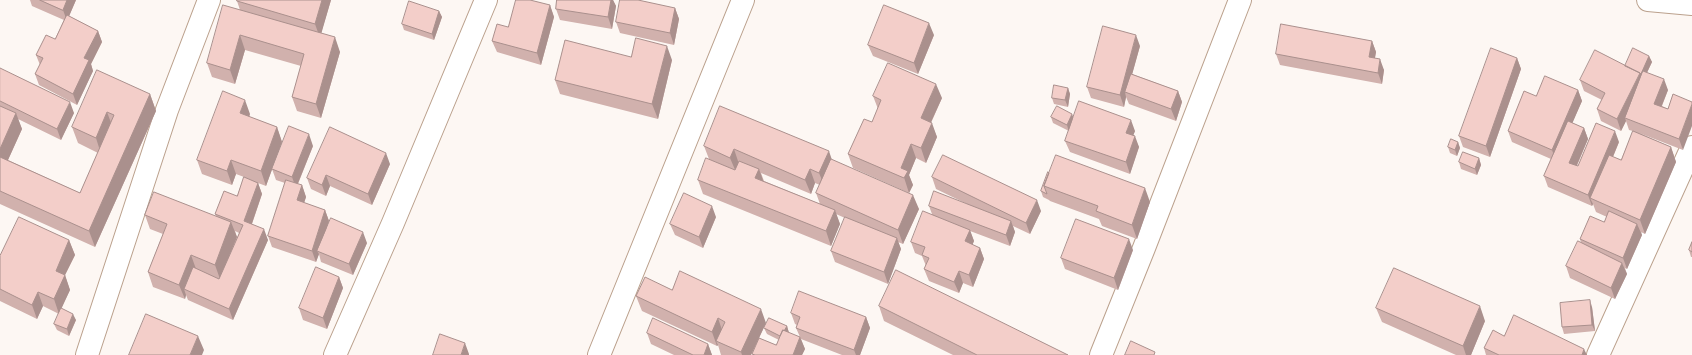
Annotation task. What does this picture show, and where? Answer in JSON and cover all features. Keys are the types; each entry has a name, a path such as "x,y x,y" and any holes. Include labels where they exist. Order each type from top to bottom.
{"street":[{"path":"87,355 167,110 209,0"},
{"path":"335,355 393,223 486,0"},
{"path":"599,355 743,0"},
{"path":"1101,355 1240,0"},
{"path":"1648,0 1692,4"},
{"path":"1598,355 1692,147"}],"building":[{"path":"40,0 67,0 63,10"},
{"path":"237,0 322,0 315,24"},
{"path":"516,0 530,0 550,5 537,53 492,41 497,24 508,27"},
{"path":"557,0 611,0 608,17 556,9"},
{"path":"620,0 638,0 675,8 670,33 616,22"},
{"path":"409,1 439,11 432,34 402,24"},
{"path":"223,5 335,37 316,104 292,97 304,54 240,35 230,70 207,63"},
{"path":"884,5 929,23 914,63 868,45"},
{"path":"67,15 98,31 84,58 89,60 73,94 35,74 43,58 36,55 46,35 55,39"},
{"path":"1281,24 1372,41 1369,57 1380,59 1378,73 1276,54"},
{"path":"1103,26 1136,35 1120,95 1087,87"},
{"path":"636,38 667,46 652,104 555,80 565,40 631,57"},
{"path":"1491,48 1517,58 1486,146 1459,136"},
{"path":"1633,48 1649,56 1641,74 1625,66"},
{"path":"1595,50 1640,73 1617,119 1597,109 1605,93 1580,80"},
{"path":"888,63 936,84 921,118 932,123 921,148 911,144 901,168 908,171 904,178 848,154 864,119 872,122 881,100 873,96"},
{"path":"0,68 70,102 57,129 0,101"},
{"path":"97,70 150,94 89,231 0,191 0,157 80,193 114,115 107,112 96,138 72,127"},
{"path":"1643,71 1664,79 1654,104 1668,109 1673,94 1692,102 1679,139 1625,118"},
{"path":"1131,74 1178,91 1171,109 1125,92"},
{"path":"1545,76 1578,90 1552,150 1508,131 1524,91 1536,96"},
{"path":"1054,85 1068,88 1065,100 1052,98"},
{"path":"223,91 245,100 240,113 277,127 261,171 231,160 227,171 197,160"},
{"path":"1079,101 1131,120 1126,133 1135,136 1126,162 1065,141"},
{"path":"0,106 16,113 0,149"},
{"path":"720,106 829,151 819,173 810,169 805,180 734,149 730,158 704,146"},
{"path":"1057,106 1072,114 1067,125 1051,117"},
{"path":"1568,121 1584,128 1569,163 1578,166 1596,123 1615,131 1588,195 1544,176"},
{"path":"289,126 309,134 292,177 272,169"},
{"path":"330,127 386,153 368,194 326,175 322,185 307,178"},
{"path":"1633,131 1671,147 1640,220 1590,198 1609,155 1621,160"},
{"path":"1451,139 1458,142 1455,150 1448,147"},
{"path":"1463,152 1479,158 1475,169 1459,162"},
{"path":"943,155 1037,200 1026,223 932,177"},
{"path":"1056,155 1145,188 1132,225 1096,211 1098,206 1044,186"},
{"path":"706,158 735,170 739,161 759,169 755,178 835,210 826,231 698,180"},
{"path":"831,159 913,195 898,230 816,193"},
{"path":"1048,172 1049,173 1044,186 1047,194 1041,191"},
{"path":"244,177 258,183 244,221 264,229 229,309 184,289 193,267 219,279 243,225 215,214 224,191 237,196"},
{"path":"286,180 302,185 297,200 325,210 312,251 268,236"},
{"path":"934,191 1011,221 1006,235 929,206"},
{"path":"154,192 231,222 215,265 191,255 179,285 148,272 167,224 145,215"},
{"path":"684,193 712,206 699,237 670,224"},
{"path":"923,211 970,230 965,241 980,248 969,275 959,271 954,282 924,269 929,258 922,255 925,247 911,242"},
{"path":"1609,211 1637,224 1623,258 1580,239 1590,216 1604,222"},
{"path":"19,217 69,240 56,271 65,275 54,299 38,292 32,305 0,289 0,256"},
{"path":"845,217 897,238 884,272 831,251"},
{"path":"331,218 363,232 349,264 317,251"},
{"path":"1076,219 1129,239 1114,278 1061,258"},
{"path":"1578,241 1622,263 1611,288 1566,266"},
{"path":"1692,242 1692,252 1689,250"},
{"path":"316,267 339,277 323,318 299,308"},
{"path":"1394,268 1480,306 1463,346 1376,308"},
{"path":"896,270 1068,355 977,355 879,306"},
{"path":"680,271 761,309 741,352 716,341 725,322 718,318 712,332 636,296 645,277 672,290"},
{"path":"799,291 866,317 854,350 796,328 800,317 791,313"},
{"path":"1590,300 1592,325 1562,327 1560,303"},
{"path":"61,308 73,314 67,329 54,324"},
{"path":"146,314 198,336 190,355 129,355"},
{"path":"1514,315 1584,349 1582,355 1499,355 1484,348 1493,330 1504,336"},
{"path":"653,318 708,344 704,355 693,355 647,333"},
{"path":"769,318 787,326 780,336 764,328"},
{"path":"783,330 800,337 793,355 752,354 759,338 776,345"},
{"path":"440,334 465,343 461,355 433,355"},
{"path":"1131,341 1155,352 1154,355 1125,355"}]}
